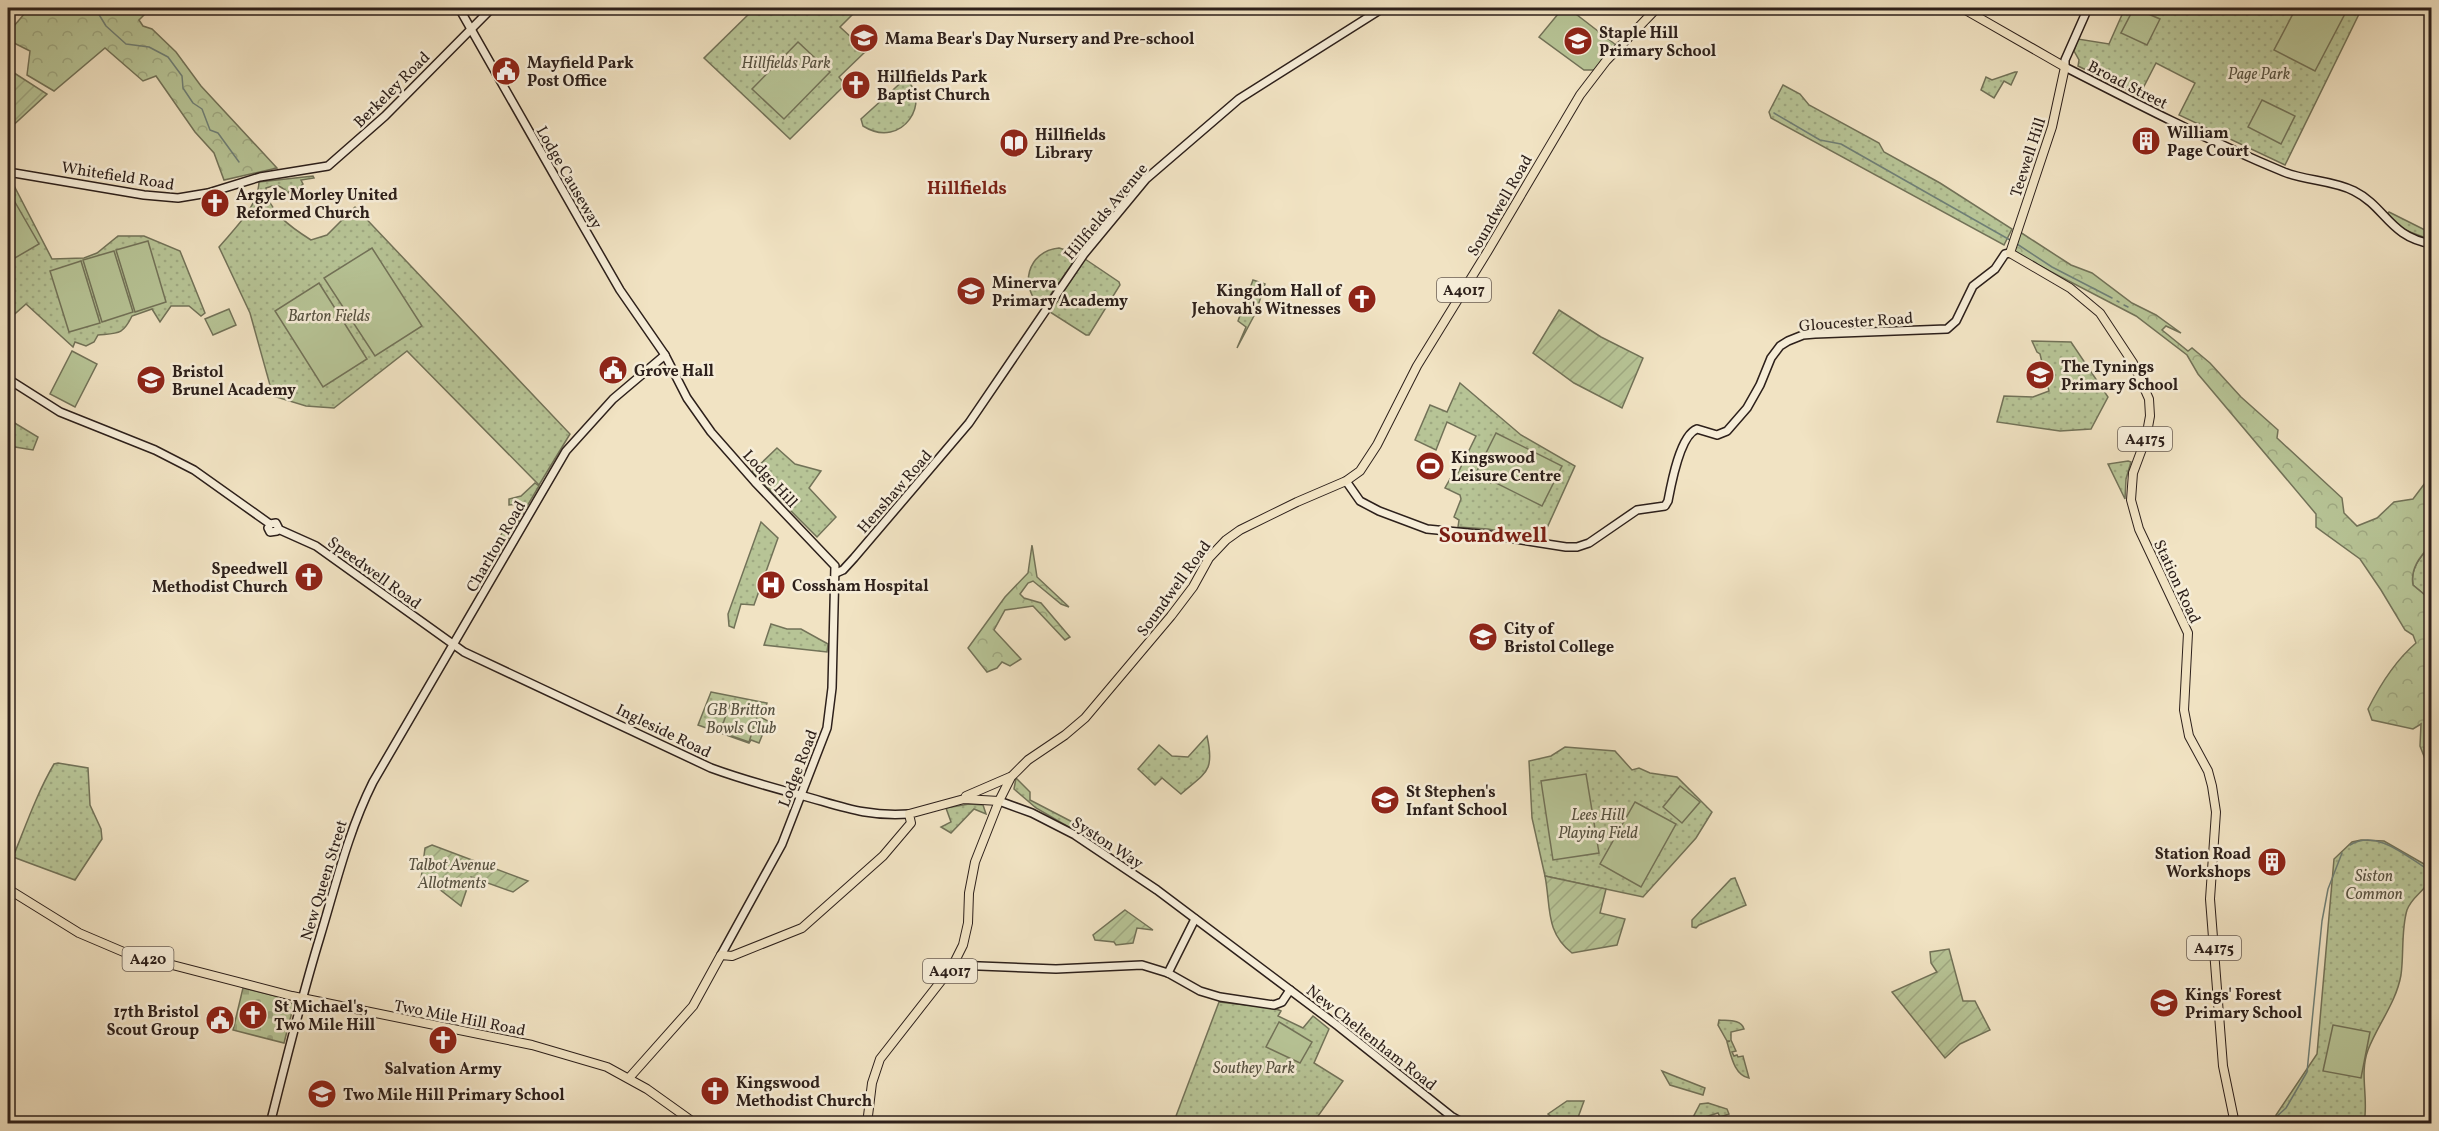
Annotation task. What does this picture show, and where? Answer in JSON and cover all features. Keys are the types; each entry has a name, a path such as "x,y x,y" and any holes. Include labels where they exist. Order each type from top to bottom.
{"main road":[{"name":"Soundwell Road","path":"999,801 1011,777 1022,765 1085,718 1171,616 1193,587 1209,558 1226,540 1240,530 1346,481 1360,471 1369,459 1417,366 1482,262 1580,95 1606,61 1657,8"},
{"name":"Broad Street","path":"1962,8 2065,67"},
{"name":"Teewell Hill","path":"2010,250 2052,127 2065,67"},
{"name":"Station Road","path":"2010,250 2085,298 2100,313 2115,331 2149,399 2150,416 2146,438 2133,473 2131,500 2139,529 2188,633 2184,710 2189,736 2212,786 2216,812 2210,870 2210,899 2223,1066 2235,1124"},
{"path":"629,1078 693,1006 721,955 732,956 802,928 883,856 911,824 909,814 957,800 1011,777"},
{"path":"957,800 973,798 999,801"},
{"name":"A4017","path":"867,1124 872,1083 880,1059 954,966 963,945 975,862 999,801"},
{"name":"Two Mile Hill Road","path":"8,889 99,943 126,953 302,998 532,1045 607,1067 629,1078 696,1124"}],"street":[{"name":"Lodge Causeway","path":"459,8 610,273 665,355 687,398"},
{"name":"Berkeley Road","path":"328,166 385,116 492,8"},
{"name":"Hillfields Avenue","path":"969,423 1084,254 1146,179 1239,99 1383,8"},
{"path":"2065,67 2065,60 2088,8"},
{"name":"Broad Street","path":"2065,67 2206,137 2288,174 2353,190 2403,234 2432,244"},
{"name":"Whitefield Road","path":"8,172 178,198 208,193 260,177 328,166"},
{"name":"Gloucester Road","path":"1346,481 1360,501 1379,511 1428,529 1572,547 1592,542 1637,510 1665,506 1676,467 1689,434 1697,429 1717,435 1730,429 1747,408 1760,386 1771,358 1780,346 1803,335 1947,328 1956,321 1973,286 1991,272 2010,250"},
{"name":"Charlton Road","path":"377,773 566,451 613,399 665,355"},
{"name":"Speedwell Road","path":"8,379 60,412 155,450 194,470 270,524 276,523 278,529 316,546 452,644"},
{"name":"Lodge Hill","path":"687,398 711,432 755,482 832,560 837,573"},
{"name":"Henshaw Road","path":"837,573 854,558 969,423"},
{"name":"Lodge Road","path":"721,955 782,844 825,735 830,710 837,573"},
{"name":"Ingleside Road","path":"452,644 464,652 711,768 744,781 801,795 855,812 909,814"},
{"name":"New Queen Street","path":"270,1124 302,998 345,847 377,773"},
{"name":"Syston Way","path":"999,801 1032,813 1075,835 1195,919 1290,990"},
{"path":"1168,973 1195,919"},
{"name":"New Cheltenham Road","path":"954,966 1056,969 1133,964 1153,967 1168,973 1200,992 1257,1004 1279,1005 1290,990 1462,1123"}],"green space":[{"path":"25,8 142,8 146,13 139,20 143,26 152,29 176,52 201,86 277,168 224,180 214,153 195,132 156,76 143,81 105,48 54,91 27,75 30,51 8,40 8,33 25,13"},
{"name":"Hillfields Park","path":"755,8 859,8 840,27 866,51 839,77 845,85 790,139 704,58"},
{"name":"Staple Hill Primary School","path":"1563,8 1568,8 1616,45 1594,70 1584,70 1539,37"},
{"name":"Page Park","path":"2125,8 2362,8 2285,165 2179,115 2195,83 2156,63 2139,96 2078,66 2079,60 2074,51 2078,39 2109,44"},
{"path":"2134,8 2160,19 2147,45 2121,33"},
{"path":"2296,8 2348,8 2315,71 2274,50"},
{"path":"798,42 830,72 784,119 752,89"},
{"path":"8,69 47,94 8,130"},
{"path":"2017,72 2011,85 2004,81 1994,98 1981,90 1986,77 1992,80"},
{"path":"905,79 913,88 916,98 915,109 910,119 901,127 890,132 877,132 863,126 861,119"},
{"path":"1783,85 1800,94 1809,105 1879,143 1884,152 1940,183 2012,229 2004,245 1771,118 1769,112"},
{"path":"2262,100 2295,116 2281,144 2248,127"},
{"name":"Barton Fields","path":"313,176 314,178 301,180 303,184 297,189 294,186 288,193 278,186 266,188 271,204 282,218 311,240 327,235 355,207 570,434 539,485 407,351 334,408 306,406 273,396 250,313 219,247 250,209 258,191 259,182"},
{"path":"8,178 52,259 84,258 97,253 118,236 144,236 180,251 205,313 201,316 189,306 171,306 160,322 152,309 132,316 126,327 119,332 98,335 94,342 86,346 75,342 73,347 26,304 8,320"},
{"path":"8,190 39,244 8,262"},
{"path":"2389,212 2431,233 2431,240 2405,230 2387,215"},
{"path":"2020,232 2071,265 2092,273 2132,303 2156,315 2181,333 2166,326 2162,330 2188,351 2192,348 2210,363 2241,397 2278,430 2277,438 2342,498 2344,513 2357,526 2377,518 2394,502 2413,499 2431,475 2431,545 2417,563 2412,579 2413,585 2431,600 2431,774 2420,746 2421,724 2413,729 2372,720 2368,709 2389,673 2416,643 2413,635 2405,630 2360,559 2316,527 2316,514 2198,374 2187,355 2136,316 2015,253 2013,249"},
{"path":"148,241 166,302 135,312 116,250"},
{"path":"372,248 422,326 375,356 324,278"},
{"path":"1059,248 1079,254 1042,307 1030,290 1028,281 1030,271 1039,256"},
{"path":"114,251 133,312 102,322 83,260"},
{"path":"1085,259 1119,282 1120,285 1089,335 1050,312"},
{"path":"81,261 100,323 69,332 50,271"},
{"path":"1253,280 1265,284 1256,312 1237,348 1246,327 1238,321"},
{"path":"319,283 367,359 323,387 275,311"},
{"path":"229,309 236,325 213,335 205,319"},
{"path":"1559,310 1601,337 1643,358 1622,408 1574,383 1533,353"},
{"name":"The Tynings Primary School","path":"2032,341 2071,342 2108,397 2091,429 2060,431 1997,422 2004,396 2033,397 2049,391 2040,354"},
{"path":"72,351 97,364 75,407 50,394"},
{"path":"1460,383 1521,435 1575,466 1542,539 1488,529 1458,527 1459,520 1454,517 1461,499 1460,495 1445,488 1450,479 1454,481 1476,436 1447,422 1436,450 1415,440 1430,405 1447,412"},
{"path":"8,419 38,437 33,450 9,446"},
{"path":"1496,433 1562,466 1542,506 1476,473"},
{"path":"777,448 795,464 821,471 809,488 836,517 817,537 752,472"},
{"path":"2131,462 2126,479 2125,499 2108,464"},
{"path":"535,483 539,486 497,557 491,552 519,504 509,505 509,499 521,496"},
{"path":"761,522 778,538 754,605 741,604 734,628 729,626 728,614"},
{"path":"1032,545 1037,577 1069,607 1061,604 1033,581 1028,583 1020,594 1024,598 1041,603 1070,637 1065,640 1033,606 1005,610 994,630 1021,659 1010,666 1002,662 997,668 987,672 968,648 1005,597 1028,573"},
{"path":"2431,545 2431,600 2413,585 2412,579 2417,564"},
{"path":"771,624 787,629 801,629 828,644 827,652 764,645"},
{"name":"GB Britton Bowls Club","path":"711,692 767,703 762,718 768,721 759,743 751,740 749,743 698,725"},
{"path":"730,704 758,714 749,742 720,732"},
{"path":"1207,736 1209,764 1197,781 1181,794 1162,778 1155,785 1138,769 1159,745 1172,756 1188,757"},
{"name":"Lees Hill Playing Field","path":"1565,747 1615,751 1632,770 1639,768 1650,773 1677,777 1712,812 1696,838 1643,897 1545,876 1532,818 1529,761 1551,756"},
{"path":"54,764 88,768 90,805 101,829 102,839 75,880 13,857 42,786"},
{"path":"1586,774 1599,853 1553,860 1541,781"},
{"path":"1016,778 1030,792 1030,800 1082,827 1109,847 1103,847 1036,808 1014,789"},
{"path":"1680,786 1700,802 1682,823 1663,807"},
{"path":"1635,802 1676,824 1641,887 1600,864"},
{"path":"969,804 983,805 986,814 974,809 951,833 941,827 951,822 946,808"},
{"name":"Siston Common","path":"2384,841 2431,868 2428,882 2407,910 2399,985 2365,1059 2364,1123 2312,1124 2307,1121 2275,1124 2276,1115 2317,1054 2334,859 2352,842"},
{"name":"Talbot Avenue Allotments","path":"432,845 528,881 513,892 471,877 461,906 430,882 421,879 425,848"},
{"path":"1545,876 1606,889 1600,913 1625,919 1617,945 1572,953 1563,945 1553,928"},
{"path":"1735,878 1746,905 1696,928 1692,927 1692,920 1731,879"},
{"path":"1125,910 1153,930 1137,928 1133,943 1116,945 1114,942 1095,940 1093,935"},
{"path":"1949,949 1963,1001 1975,1001 1990,1030 1960,1044 1945,1058 1892,992 1937,972 1931,963 1930,952"},
{"path":"243,988 280,997 280,1000 294,1004 284,1043 233,1030"},
{"name":"Southey Park","path":"1219,1002 1277,1009 1281,1011 1278,1016 1303,1028 1313,1016 1329,1029 1314,1063 1343,1081 1318,1116 1327,1123 1173,1124"},
{"path":"1719,1020 1734,1021 1744,1029 1731,1032 1731,1040 1736,1051 1732,1052 1734,1056 1743,1056 1749,1078 1740,1073 1734,1064 1727,1042 1730,1041 1727,1041 1718,1025"},
{"path":"1279,1022 1312,1042 1300,1063 1266,1047"},
{"path":"2333,1025 2370,1032 2361,1078 2323,1071"},
{"path":"1662,1071 1705,1088 1703,1095 1670,1085"},
{"path":"1567,1101 1584,1101 1576,1123 1569,1123 1562,1117 1558,1122 1548,1114"},
{"path":"1708,1103 1727,1109 1729,1114 1720,1117 1718,1113 1705,1117 1707,1123 1690,1123 1700,1104"}],"waterway":[{"path":"95,8 106,26 126,44 149,47 168,57 182,76 183,88 193,103 202,109 210,130 218,133 239,162"},
{"path":"1774,113 1820,140 1841,144 2010,240"},
{"path":"2017,244 2052,267 2112,298"},
{"path":"2124,305 2128,307"},
{"path":"2350,845 2360,841 2380,842 2400,851 2427,869 2432,866"},
{"path":"2275,1124 2275,1118 2286,1108 2307,1072 2322,921 2328,889 2342,853"}],"place":[{"name":"Mama Bear's Day Nursery and Pre-school","path":"864,38"},
{"name":"Staple Hill Primary School","path":"1578,41"},
{"name":"Mayfield Park Post Office","path":"506,71"},
{"name":"Hillfields Park Baptist Church","path":"856,85"},
{"name":"William Page Court","path":"2146,141"},
{"name":"Hillfields Library","path":"1014,143"},
{"name":"Argyle Morley United Reformed Church","path":"215,203"},
{"name":"Minerva Primary Academy","path":"971,291"},
{"name":"Kingdom Hall of Jehovah's Witnesses","path":"1362,299"},
{"name":"Grove Hall","path":"613,370"},
{"name":"The Tynings Primary School","path":"2040,375"},
{"name":"Bristol Brunel Academy","path":"151,380"},
{"name":"Kingswood Leisure Centre","path":"1430,466"},
{"name":"Speedwell Methodist Church","path":"309,577"},
{"name":"Cossham Hospital","path":"771,585"},
{"name":"City of Bristol College","path":"1483,637"},
{"name":"St Stephen's Infant School","path":"1385,800"},
{"name":"Station Road Workshops","path":"2272,862"},
{"name":"Kings' Forest Primary School","path":"2164,1003"},
{"name":"St Michael's, Two Mile Hill","path":"253,1015"},
{"name":"17th Bristol Scout Group","path":"220,1020"},
{"name":"Salvation Army","path":"443,1040"},
{"name":"Kingswood Methodist Church","path":"715,1091"},
{"name":"Two Mile Hill Primary School","path":"322,1094"}],"district":[{"name":"Hillfields","path":"967,188"},
{"name":"Soundwell","path":"1493,534"}]}
